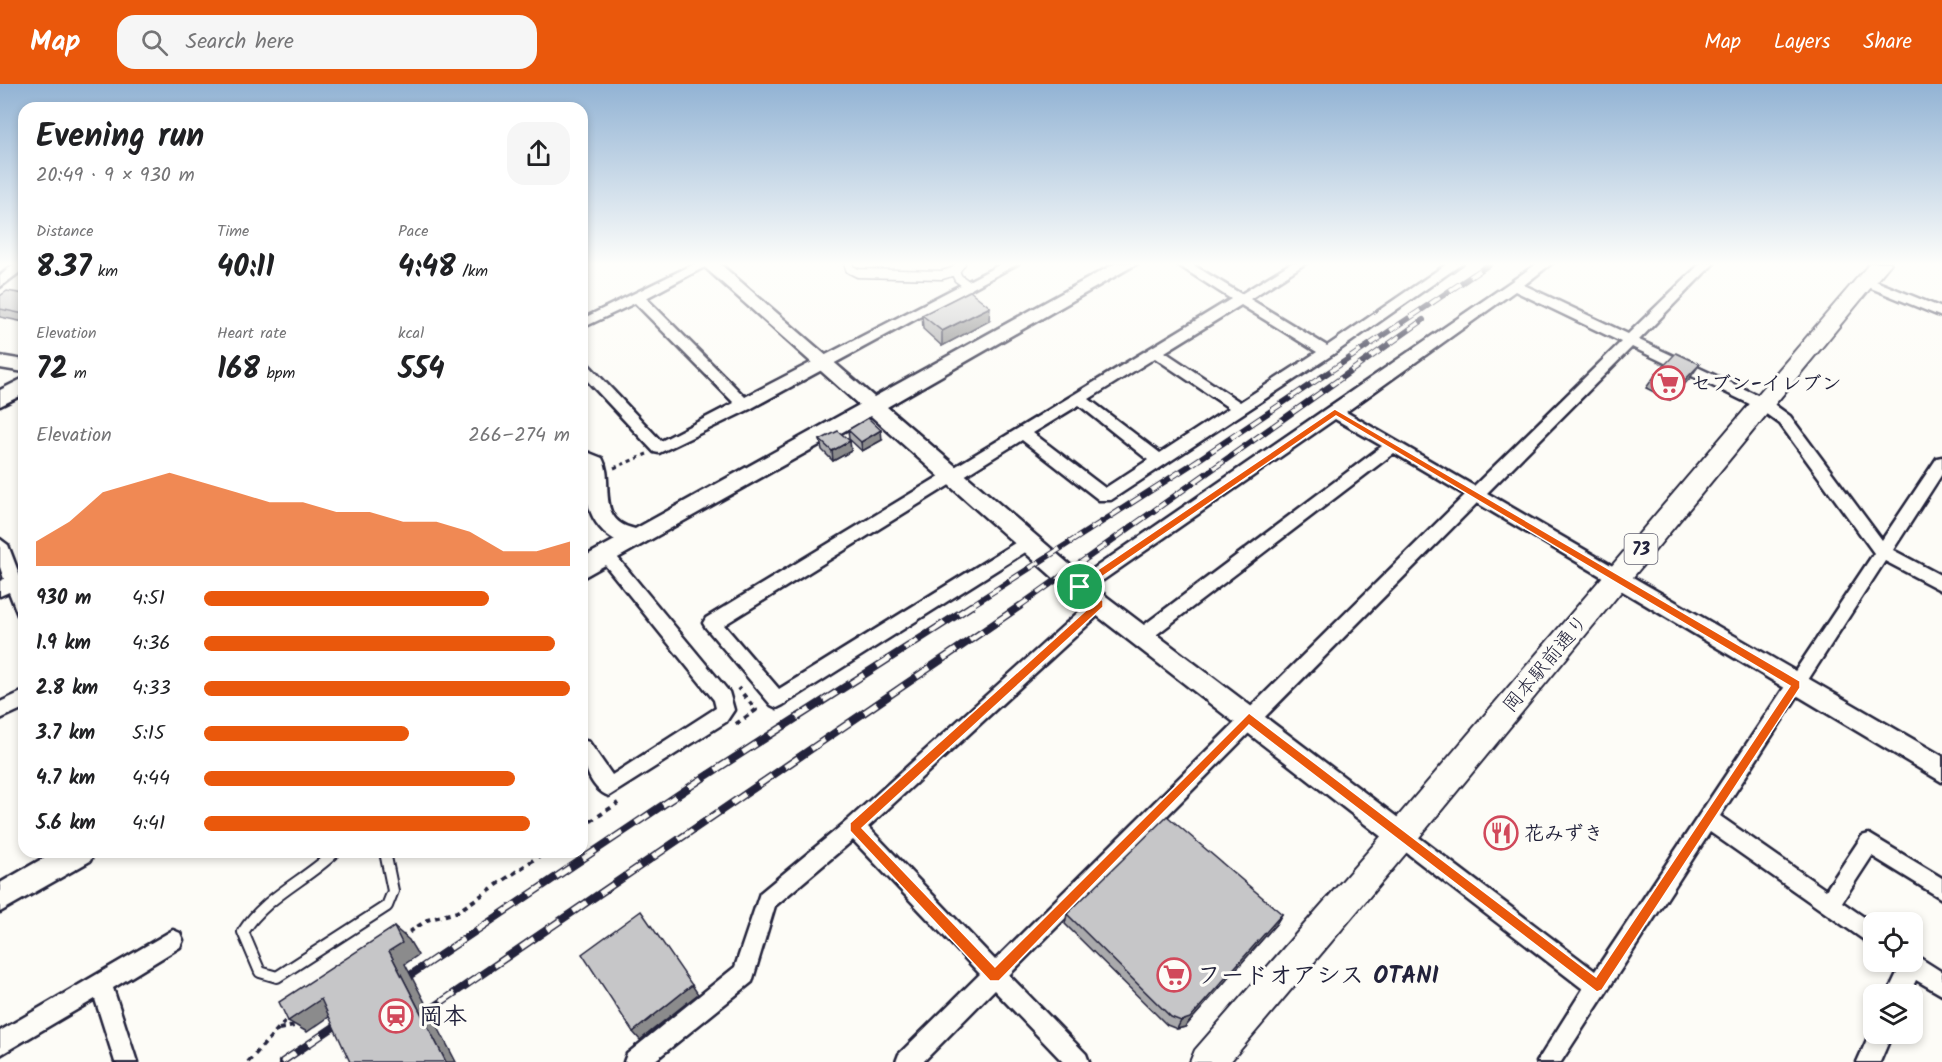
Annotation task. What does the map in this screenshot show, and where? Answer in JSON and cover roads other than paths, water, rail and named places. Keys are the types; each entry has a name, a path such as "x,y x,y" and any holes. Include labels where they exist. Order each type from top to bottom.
{"main road":[{"path":"760,309 1099,604 1401,836"},
{"path":"592,559 636,538 1047,309"},
{"name":"岡本駅前通り","path":"1207,1062 1401,836 1843,309"},
{"path":"0,362 18,365"},
{"path":"0,399 18,388"},
{"path":"588,460 595,463 596,494 602,513 616,531 628,538 636,538"},
{"path":"1617,578 1942,770"},
{"path":"0,898 70,858"}],"street":[{"path":"588,321 613,309"},
{"path":"649,309 745,405"},
{"path":"588,372 659,448 926,309"},
{"path":"1029,542 777,700 712,623 1226,309"},
{"path":"1257,309 1327,352"},
{"path":"1023,433 1105,496 1390,309"},
{"path":"1080,587 1335,412 1480,309"},
{"path":"1563,309 1763,404 1785,420 1882,552 1942,584"},
{"path":"907,1062 1249,718 1662,309"},
{"path":"1156,352 1239,408"},
{"path":"1079,398 1158,460"},
{"path":"1335,412 1617,578"},
{"path":"1142,636 1393,446"},
{"path":"1548,1062 1882,552 1939,470"},
{"path":"0,545 7,585 18,601"},
{"path":"588,757 609,787 720,716 725,710 723,697 592,559"},
{"path":"635,1062 744,974 767,900 854,827 1099,604"},
{"path":"0,711 18,702"},
{"path":"1708,819 1863,929"},
{"path":"854,827 1078,1062"},
{"path":"1401,836 1597,986"},
{"path":"1828,905 1869,843 1942,889"},
{"path":"0,1044 173,940"},
{"path":"1923,972 1942,984"},
{"path":"101,984 126,1062"},
{"path":"1868,1062 1876,1044"}],"lane":[{"path":"330,858 269,900 252,916 243,932 260,972 276,977 387,906 393,891 386,858"}],"railway":[{"path":"969,607 1189,466 1423,309"},
{"path":"1018,607 1423,320"},
{"path":"588,855 703,778 971,606"},
{"path":"415,1020 1020,606"},
{"path":"397,984 584,858"},
{"path":"282,1062 347,1018"}],"place":[{"name":"セブン-イレブン","path":"1668,383"},
{"name":"花みずき","path":"1501,833"},
{"name":"フードオアシス OTANI","path":"1174,975"},
{"name":"岡本","path":"396,1016"}]}
